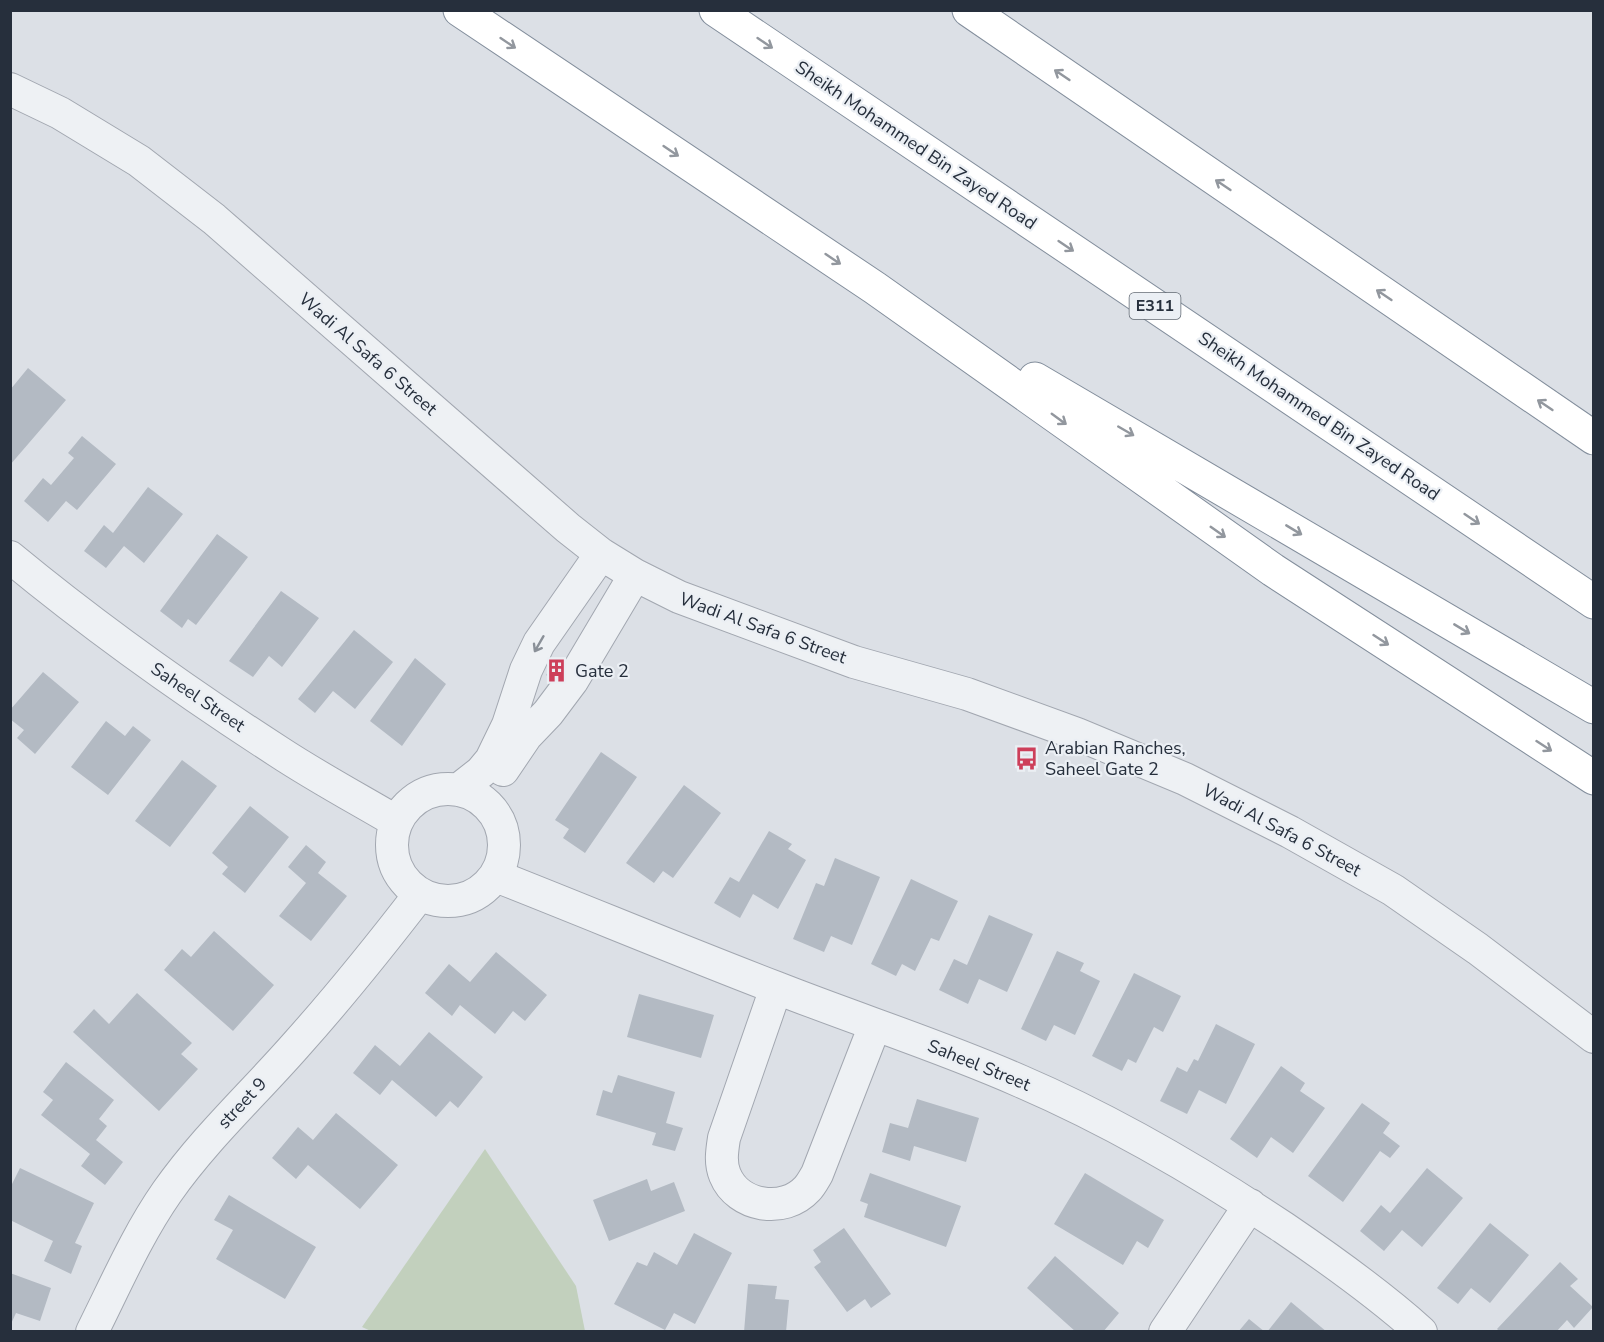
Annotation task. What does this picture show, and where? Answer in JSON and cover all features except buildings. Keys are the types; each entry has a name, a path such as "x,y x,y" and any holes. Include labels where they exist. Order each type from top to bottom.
{"highway":[{"path":"460,10 875,288 1264,564 1593,778"},
{"name":"Sheikh Mohammed Bin Zayed Road","path":"716,10 1593,602"},
{"path":"969,10 1593,438"},
{"path":"875,288 1135,436 1593,707"}],"street":[{"name":"Wadi Al Safa 6 Street","path":"10,89 60,113 139,161 204,212 568,528 635,575 679,597 855,662 967,694 1055,726 1185,779 1290,832 1392,890 1478,949 1593,1037"},
{"path":"493,811 498,782 517,731 525,670 539,643 602,554"},
{"name":"Saheel Street","path":"10,557 61,599 169,678 281,753 397,822"},
{"path":"458,790 481,772 517,731 548,713 572,681 635,575"},
{"path":"572,596 607,620"},
{"path":"439,789 458,790 483,801 493,811 501,826 505,843 503,860 496,876 485,889 462,900 453,902 436,900 420,894 402,877 392,855 392,838 397,822 407,806 422,795 439,789"},
{"name":"Saheel Street","path":"496,876 776,988 942,1049 1021,1081 1098,1117 1172,1157 1250,1205 1331,1260 1421,1332"},
{"name":"street 9","path":"92,1332 141,1234 166,1193 190,1161 360,971 420,894"},
{"path":"776,988 724,1138 721,1157 725,1176 736,1192 753,1202 772,1206 791,1201 807,1190 817,1174 875,1025"},
{"path":"1165,1332 1250,1205"}],"green space":[{"path":"485,1149 576,1286 585,1331 373,1332 362,1327"}],"place":[{"name":"Gate 2","path":"557,671"},
{"name":"Arabian Ranches, Saheel Gate 2","path":"1027,758"}]}
